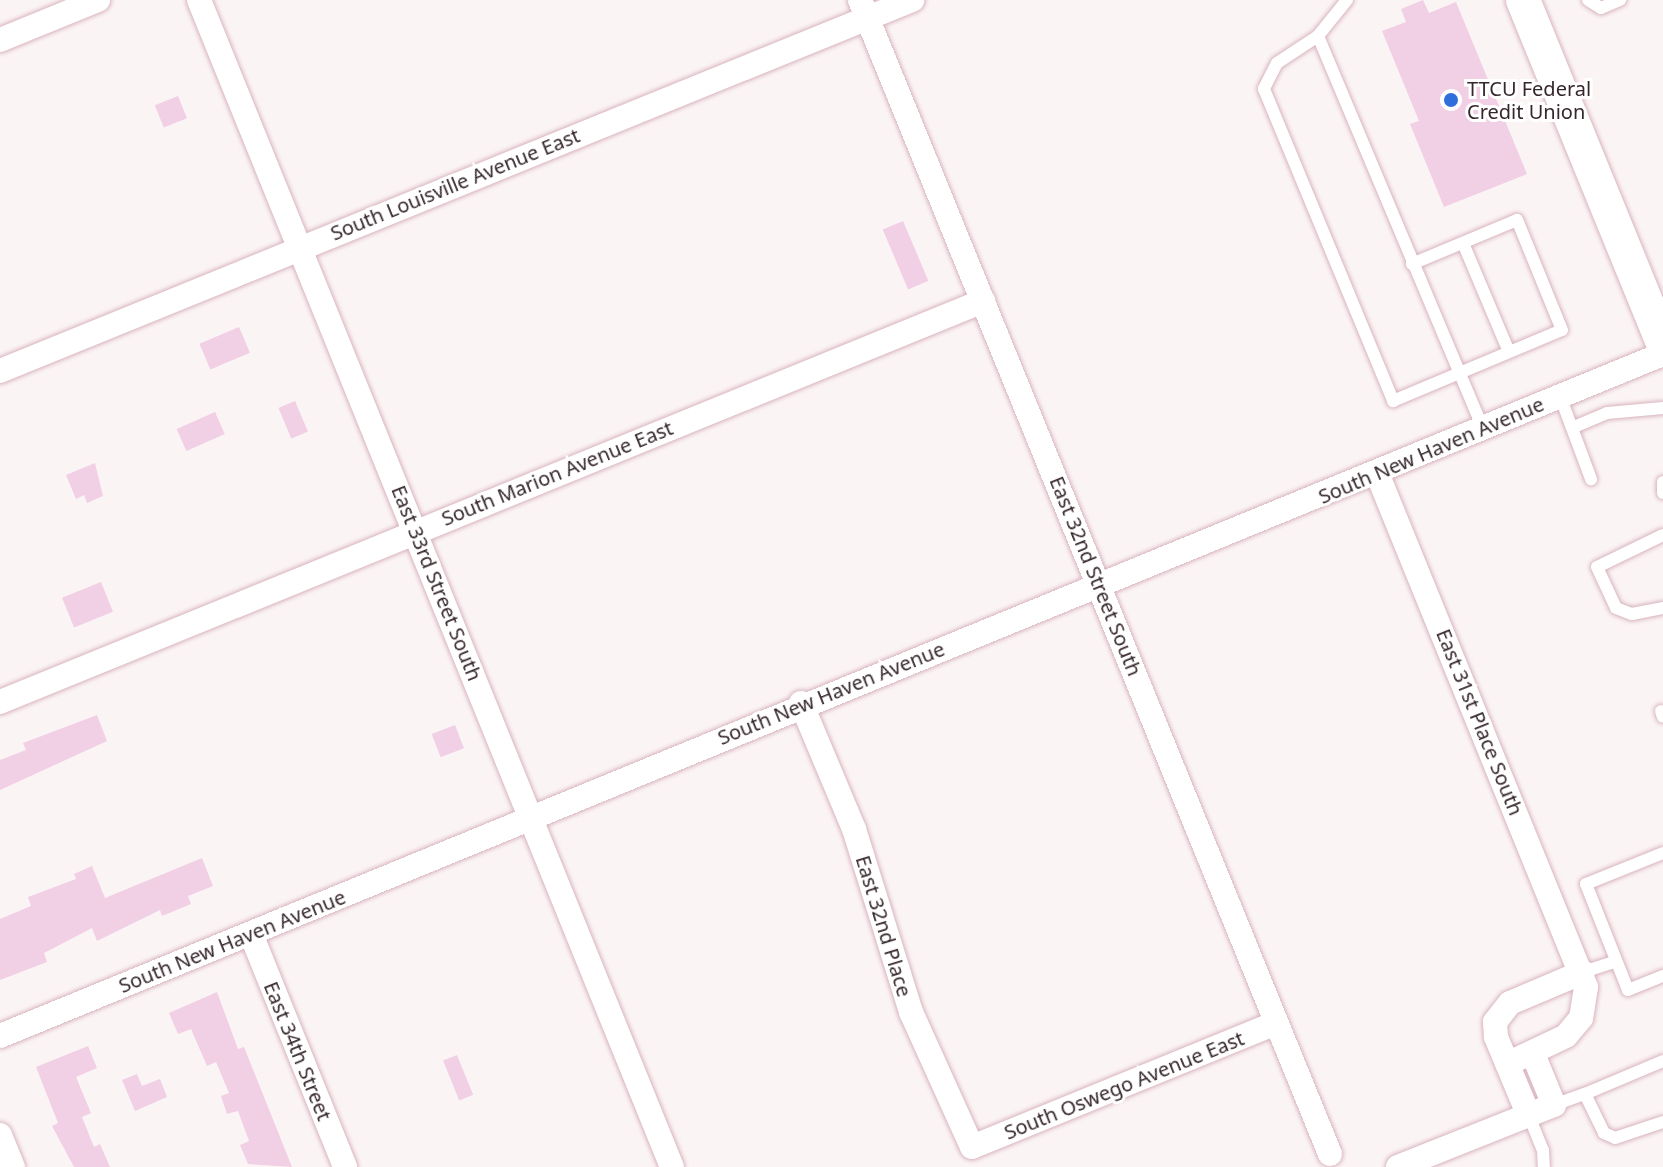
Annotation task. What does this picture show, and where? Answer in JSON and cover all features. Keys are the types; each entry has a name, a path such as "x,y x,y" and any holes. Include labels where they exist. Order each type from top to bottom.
{"main road":[{"path":"1523,0 1663,343"}],"street":[{"path":"0,40 98,0"},
{"name":"East 33rd Street South","path":"199,0 672,1167"},
{"name":"South Louisville Avenue East","path":"0,371 864,9 912,0"},
{"name":"East 32nd Street South","path":"864,9 1330,1154"},
{"name":"South Marion Avenue East","path":"0,702 983,301"},
{"name":"South New Haven Avenue","path":"0,1036 801,703 1101,586 1663,354"},
{"name":"East 31st Place South","path":"1377,473 1583,972 1587,1002 1581,1018 1566,1036 1507,1064"},
{"name":"East 32nd Place","path":"801,703 854,829 911,1012 972,1147"},
{"name":"East 34th Street","path":"251,934 345,1167"},
{"path":"1529,1116 1496,1037 1500,1012 1510,1003 1583,972"},
{"name":"South Oswego Avenue East","path":"972,1147 1276,1023"},
{"path":"1398,1167 1554,1105 1533,1054"},
{"path":"0,1135 13,1167"}],"lane":[{"path":"1347,0 1318,36 1277,63 1264,89 1393,401 1562,330 1517,220 1412,264"},
{"path":"1588,0 1601,8 1620,0"},
{"path":"1318,36 1483,428"},
{"path":"1463,243 1509,352"},
{"path":"1560,396 1591,479"},
{"path":"1574,427 1607,413 1663,408"},
{"path":"1663,482 1663,493"},
{"path":"1663,535 1597,567 1616,608 1632,614 1663,608"},
{"path":"1663,853 1586,884 1628,990 1663,976"},
{"path":"1583,972 1616,961"},
{"path":"1554,1105 1663,1061"},
{"path":"1585,1094 1604,1133 1615,1138 1663,1122"},
{"path":"1529,1116 1543,1150 1544,1167"}],"building":[{"name":"TTCU Federal Credit Union","path":"1423,0 1429,13 1456,2 1527,174 1444,207 1410,124 1419,121 1382,31 1406,22 1401,9"},
{"path":"178,96 187,118 164,128 155,105"},
{"path":"903,221 928,281 908,289 883,230"},
{"path":"239,327 250,353 210,370 199,344"},
{"path":"295,401 308,431 291,438 278,408"},
{"path":"215,412 225,434 186,451 177,429"},
{"path":"95,463 103,496 87,503 84,495 76,499 66,475"},
{"path":"101,582 113,612 74,627 62,598"},
{"path":"97,715 107,741 0,790 0,760 26,750 23,743"},
{"path":"455,725 464,748 441,757 432,734"},
{"path":"202,858 213,886 188,896 191,904 162,916 160,910 97,941 92,928 44,953 47,962 0,980 0,919 31,906 28,897 76,879 74,874 92,866 105,898"},
{"path":"217,992 238,1049 244,1047 292,1167 248,1164 240,1145 249,1141 238,1111 227,1114 221,1096 229,1093 216,1062 207,1066 191,1029 178,1034 169,1013"},
{"path":"88,1046 97,1068 76,1077 91,1113 82,1117 94,1147 100,1144 110,1167 74,1167 52,1126 58,1123 36,1067"},
{"path":"457,1055 473,1095 459,1100 443,1061"},
{"path":"137,1074 142,1086 160,1079 167,1097 135,1111 122,1080"}],"place":[{"name":"TTCU Federal Credit Union","path":"1451,100"}]}
